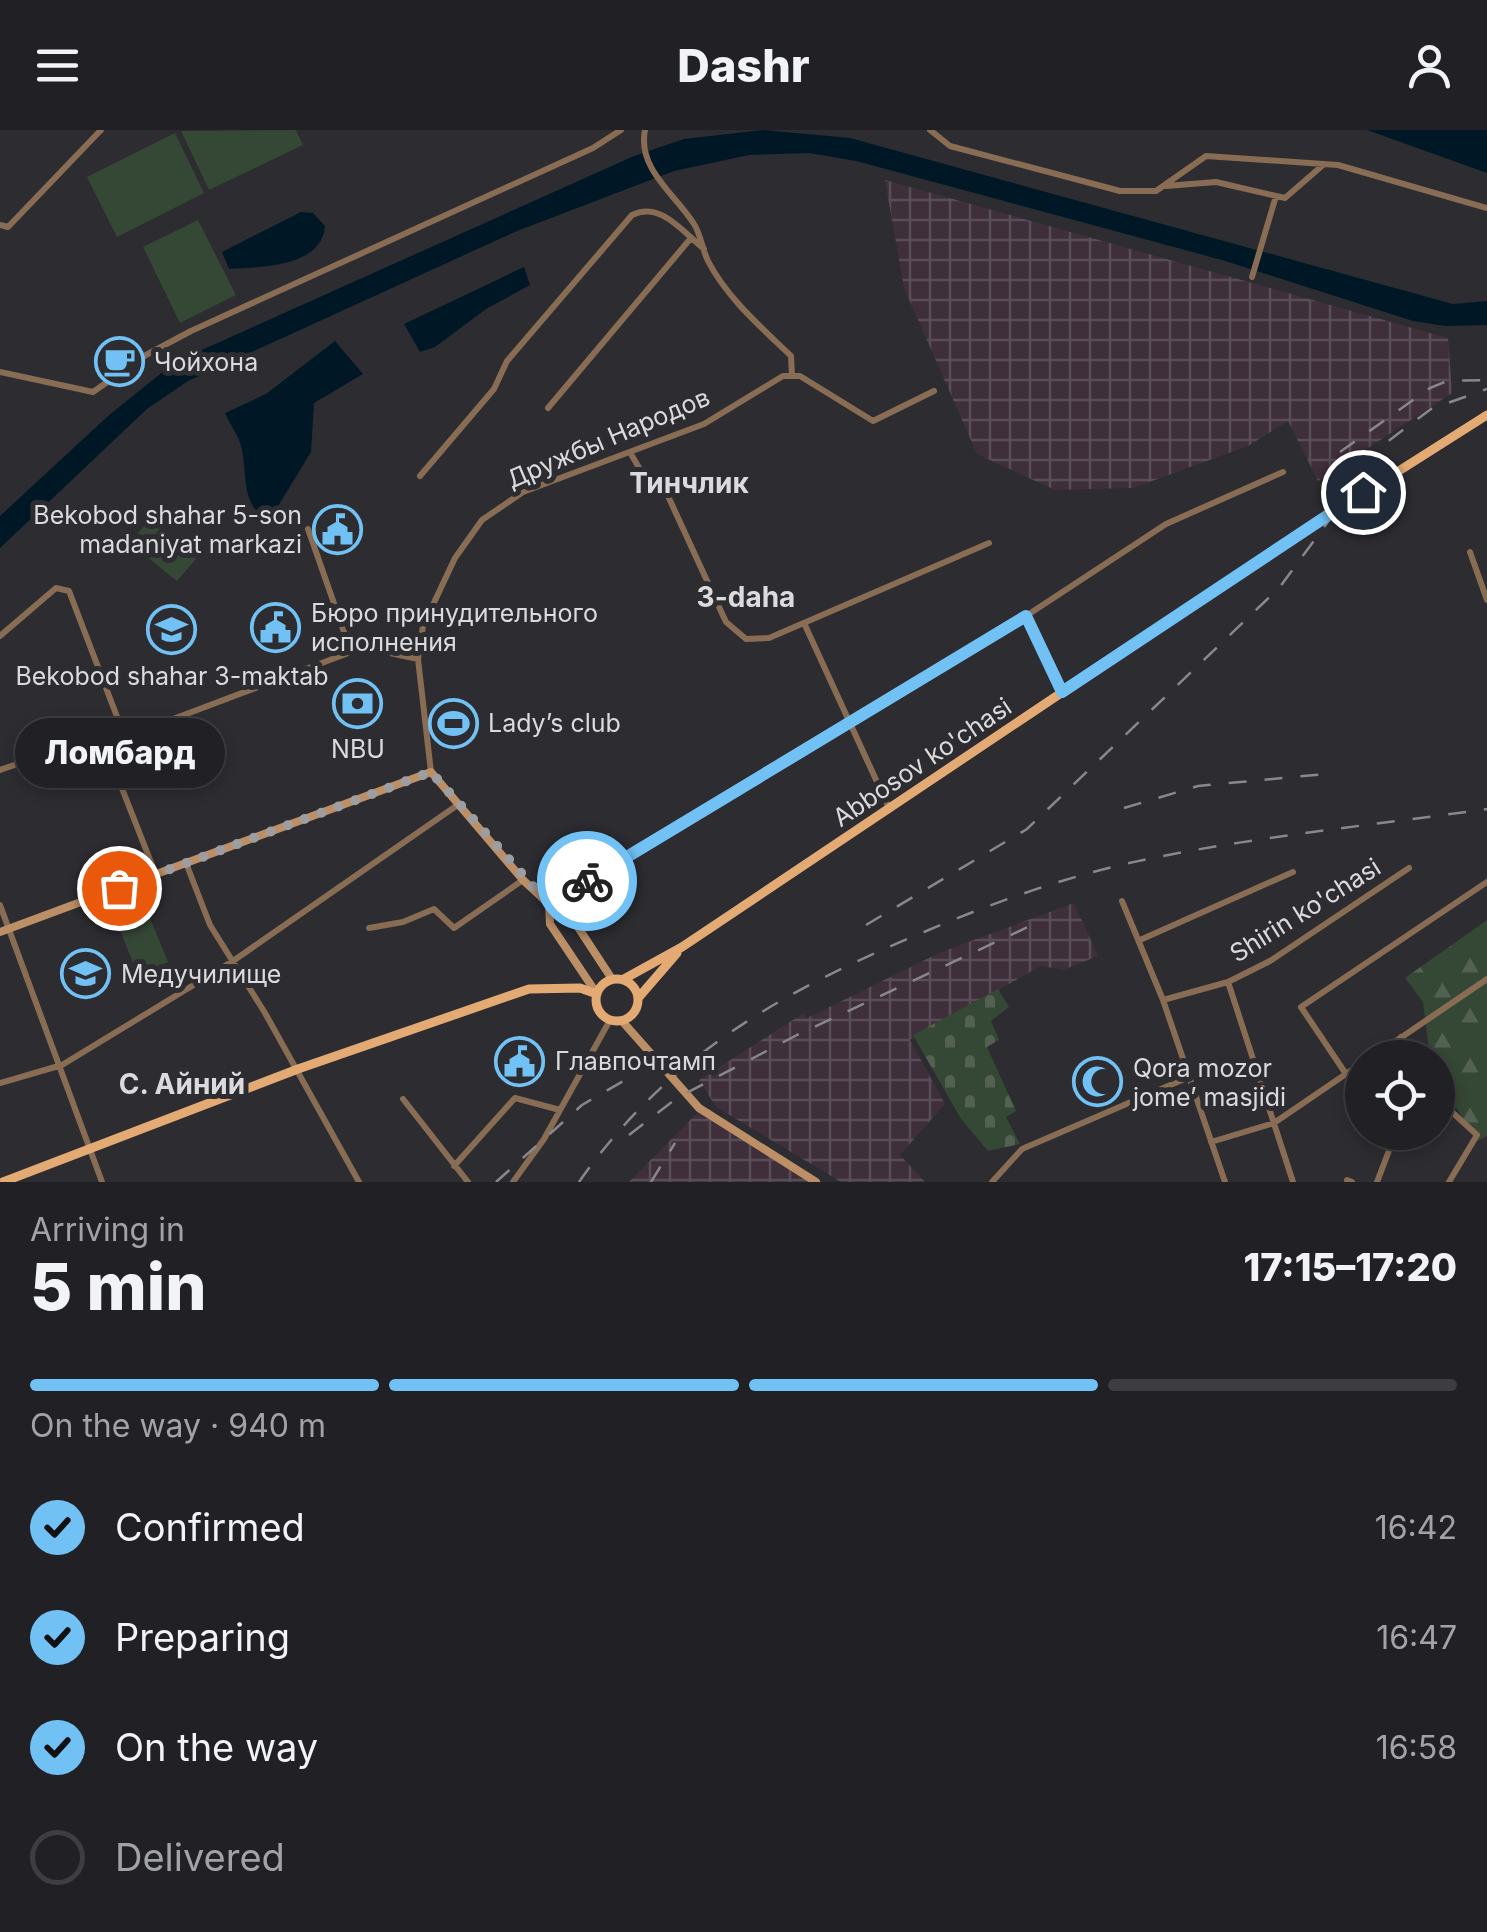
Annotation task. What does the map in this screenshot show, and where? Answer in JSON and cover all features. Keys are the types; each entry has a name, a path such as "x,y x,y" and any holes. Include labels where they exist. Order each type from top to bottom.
{"main road":[{"name":"Abbosov ko'chasi","path":"624,979 682,947 1335,510 1487,415"},
{"name":"Abbosov ko'chasi","path":"639,997 682,947"},
{"path":"612,979 624,979 639,997 636,1011 622,1020 610,1020 597,1007 596,994 612,979"},
{"path":"3,1182 298,1070 528,989 580,988 596,994"}],"street":[{"path":"0,225 8,226 100,130"},
{"path":"0,372 93,392 146,354 191,331 593,148 622,130"},
{"path":"646,130 644,147 660,185 696,227 704,249 735,299 790,356 792,376 800,376 872,421 934,391"},
{"path":"930,130 950,146 1120,191 1156,190 1206,156 1324,164 1487,208"},
{"path":"1162,186 1216,182 1276,196 1292,194 1301,180 1324,164"},
{"path":"1252,277 1276,196"},
{"path":"420,476 494,389 506,361 625,221 652,210 704,249"},
{"path":"548,408 690,238"},
{"name":"Дружбы Народов","path":"431,772 418,659 423,626 437,593 482,520 523,492 704,424 771,381 792,376"},
{"path":"632,454 649,485 668,496 736,633 746,639 769,638 989,543"},
{"path":"549,904 1026,616 1166,524 1283,472"},
{"path":"308,529 351,652"},
{"path":"1470,552 1487,600"},
{"path":"0,636 56,588 69,591 124,736"},
{"path":"1026,616 1062,692"},
{"path":"804,623 888,808"},
{"path":"0,770 101,734 124,736 351,652 376,650 418,659"},
{"path":"101,734 156,874"},
{"path":"4,930 431,772 523,880 549,904 568,912 612,979"},
{"path":"0,1083 62,1065 233,962 460,804"},
{"path":"186,863 203,912 298,1070 359,1182"},
{"name":"Shirin ko'chasi","path":"1163,1000 1228,982 1270,960 1409,868"},
{"path":"1140,940 1293,872"},
{"path":"370,928 404,922 434,910 454,928 523,880"},
{"path":"1345,1073 1301,1007 1487,882"},
{"path":"1122,901 1163,1000 1225,1182"},
{"path":"549,904 550,924 596,994"},
{"path":"0,905 4,930 62,1065 102,1182"},
{"path":"1397,1040 1487,979"},
{"path":"1228,982 1293,1182"},
{"path":"513,1182 560,1110 610,1020"},
{"path":"622,1020 699,1108 816,1182"},
{"path":"1211,1142 1274,1123 1345,1075"},
{"path":"992,1182 1022,1150 1189,1076"},
{"path":"454,1166 514,1098 560,1110"},
{"path":"403,1099 468,1182"},
{"path":"1449,1182 1476,1134 1455,1115"},
{"path":"1377,1182 1389,1150"}],"shaded area":[{"path":"885,180 1448,338 1452,393 1318,481 1288,421 1248,446 1133,488 1055,490 977,454 904,288"},
{"path":"1074,903 1098,956 1063,970 1041,966 910,1040 945,1104 900,1155 925,1182 841,1182 716,1107 699,1080 804,1013 807,1018 941,952"},
{"path":"704,1106 821,1182 629,1182"}],"green space":[{"path":"296,130 303,145 209,190 181,131"},
{"path":"175,133 204,193 117,237 87,177"},
{"path":"198,220 236,295 180,323 143,247"},
{"path":"149,520 196,559 177,581 130,543"},
{"path":"144,903 168,962 138,975 114,916"},
{"path":"1487,920 1487,1136 1477,1141 1455,1107 1455,1040 1428,1040 1423,1002 1405,978"},
{"path":"998,989 1009,1007 991,1021 999,1040 987,1047 1016,1111 1006,1117 1020,1144 988,1151 961,1119 913,1035"}],"water":[{"path":"763,130 850,138 1453,304 1487,301 1487,325 1445,326 1413,321 1222,260 856,161 809,153 749,155 674,171 517,231 188,381 147,409 0,548 0,516 108,416 175,362 634,156 684,139"},
{"path":"1367,130 1487,130 1487,173"},
{"path":"301,212 313,213 325,226 313,250 288,262 229,269 222,252"},
{"path":"524,267 530,285 486,309 435,347 420,352 404,324"},
{"path":"335,341 363,374 314,403 311,452 269,521 249,499 241,445 225,413 266,394"}],"railway":[{"path":"1340,452 1430,388 1447,381 1487,380"},
{"path":"866,925 1027,829 1279,588 1387,442 1431,409 1487,389"},
{"path":"1124,808 1198,786 1336,773"},
{"path":"579,1182 651,1098 732,1031 824,978 951,921 1006,899 1119,865 1275,837 1487,809"},
{"path":"629,1135 677,1098 797,1035 1028,927"},
{"path":"496,1182 582,1105 639,1072"},
{"path":"651,1182 675,1143"}],"way so far":[{"path":"119,888 431,772 523,880 549,904 587,881"}],"place":[{"name":"Чойхона","path":"119,362"},
{"name":"Bekobod shahar 5-son madaniyat markazi","path":"337,529"},
{"name":"Бюро принудительного исполнения","path":"276,627"},
{"name":"Bekobod shahar 3-maktab","path":"172,630"},
{"name":"NBU","path":"358,703"},
{"name":"Lady’s club","path":"453,723"},
{"name":"Ломбард","path":"119,888"},
{"name":"Медучилище","path":"86,974"},
{"name":"Главпочтамп","path":"520,1061"},
{"name":"Qora mozor jome’ masjidi","path":"1098,1082"}],"district":[{"name":"Тинчлик","path":"689,483"},
{"name":"3-daha","path":"746,597"},
{"name":"С. Айний","path":"182,1084"}],"route":[{"path":"587,881 1026,616 1062,692 1363,492"}]}
